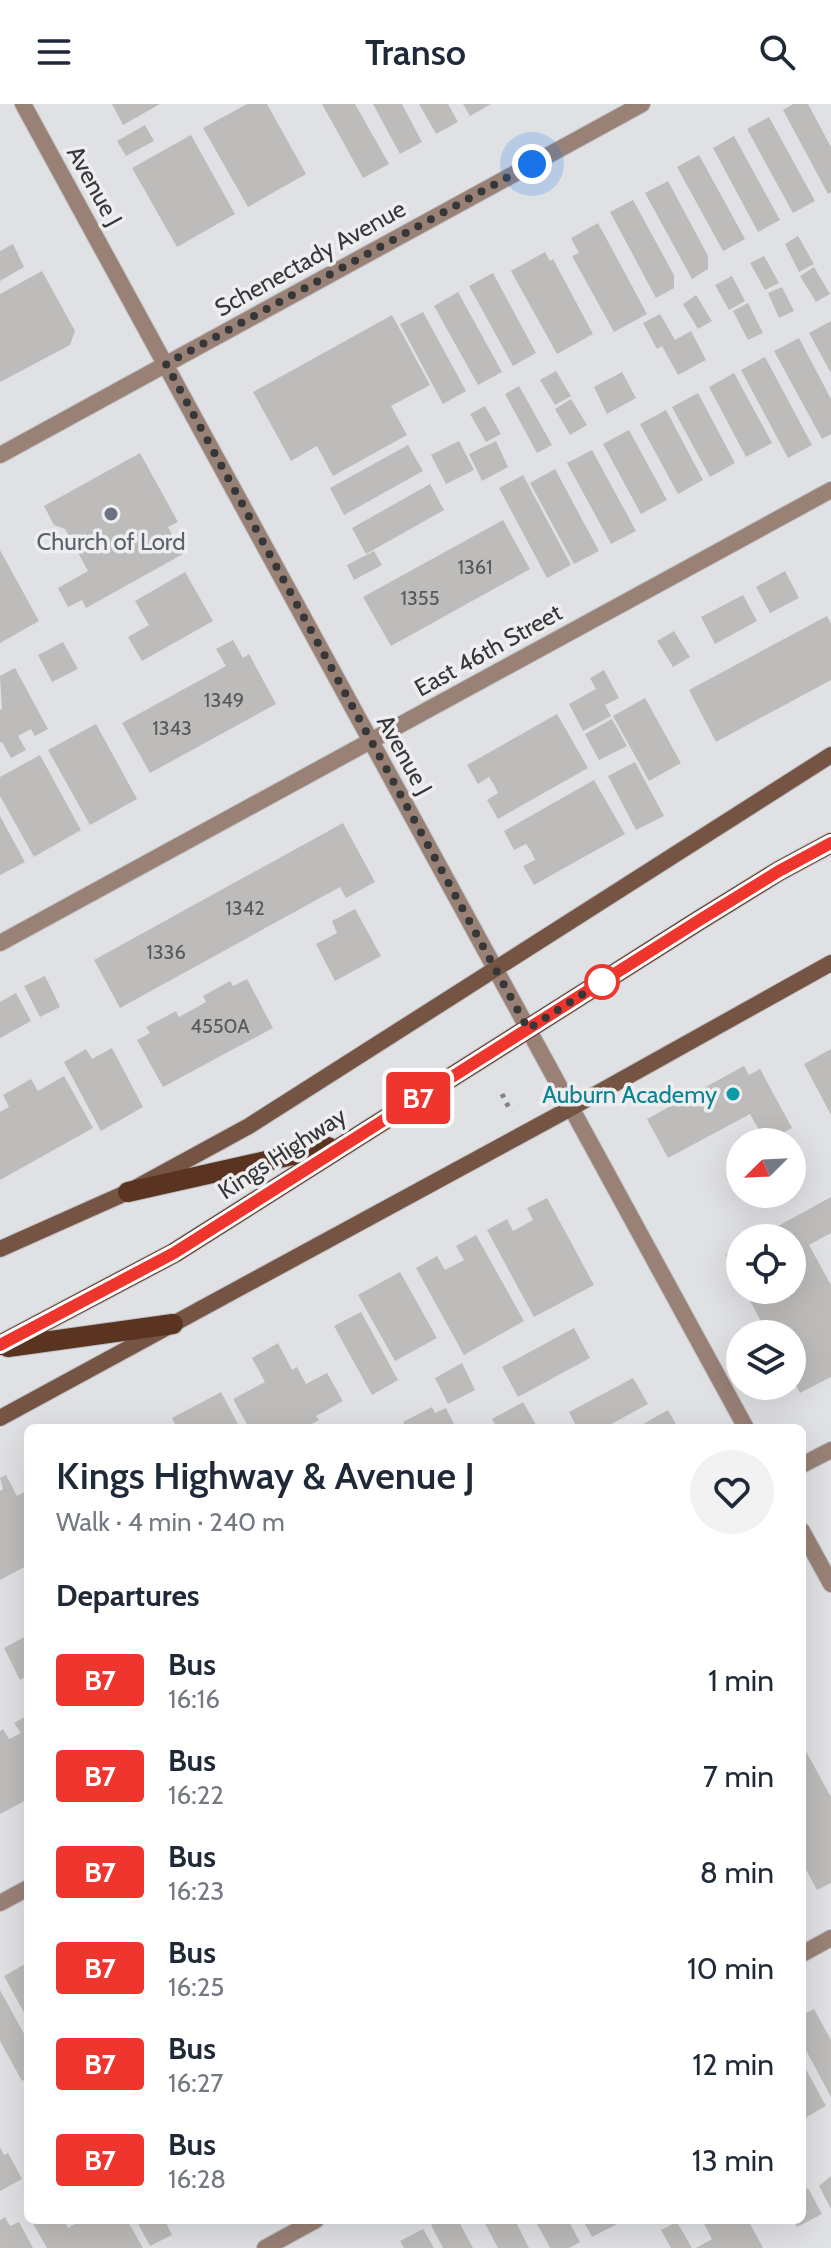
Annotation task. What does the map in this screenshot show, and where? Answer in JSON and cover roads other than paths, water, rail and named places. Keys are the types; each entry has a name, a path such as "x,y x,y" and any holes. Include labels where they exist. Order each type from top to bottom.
{"main road":[{"name":"Kings Highway","path":"0,1347 174,1253 765,879 831,843"},
{"path":"128,1192 344,1144"},
{"path":"0,1347 173,1324"}],"street":[{"name":"Avenue J","path":"23,104 744,1424"},
{"name":"Schenectady Avenue","path":"0,455 642,104"},
{"name":"East 46th Street","path":"0,943 831,490"},
{"name":"Kings Highway","path":"0,1249 128,1192 249,1126 831,755"},
{"path":"0,1418 831,963"},
{"path":"806,1463 831,1450"},
{"path":"806,1538 831,1584"},
{"path":"0,1903 24,1890"},
{"path":"806,1952 831,1938"},
{"path":"265,2248 309,2224"}],"place":[{"name":"Church of Lord","path":"111,514"},
{"name":"Auburn Academy","path":"733,1094"}]}
